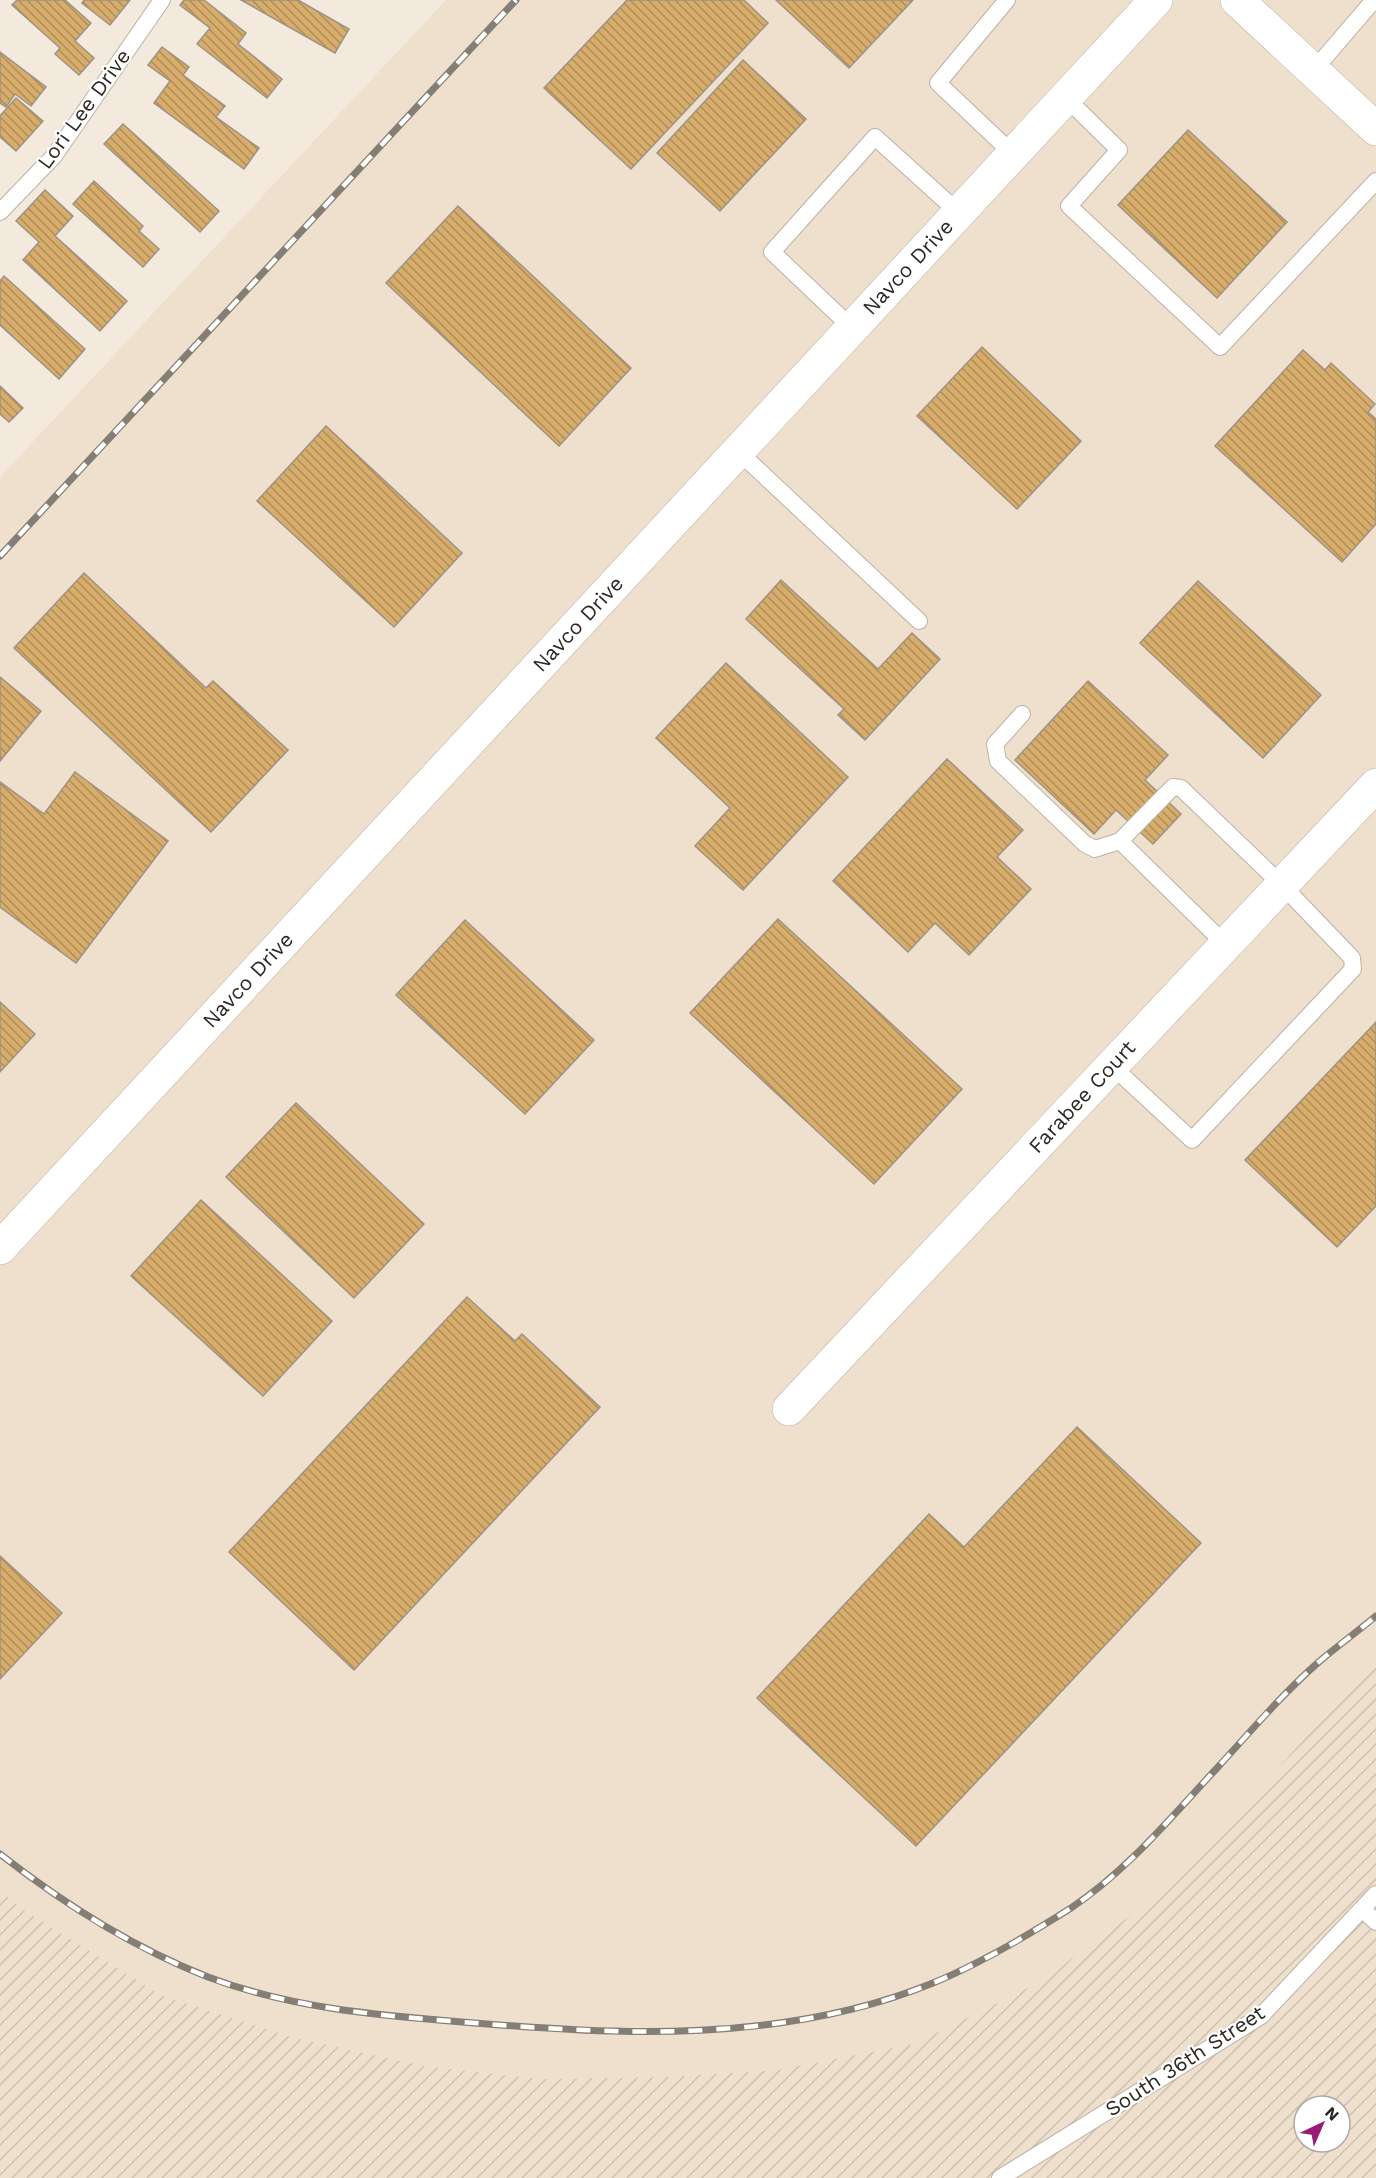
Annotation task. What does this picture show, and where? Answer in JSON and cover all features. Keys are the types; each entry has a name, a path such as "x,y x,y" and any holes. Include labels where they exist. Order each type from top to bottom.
{"street":[{"name":"Navco Drive","path":"0,1248 1156,0"},
{"path":"1237,0 1376,129"},
{"name":"Farabee Court","path":"789,1409 1376,785"}],"lane":[{"name":"Lori Lee Drive","path":"0,212 54,156 162,0"},
{"path":"1007,0 938,83 1013,154"},
{"path":"1313,71 1374,0"},
{"path":"1065,98 1119,150 1069,206 1220,347 1376,181"},
{"path":"852,327 772,252 875,137 958,213"},
{"path":"738,451 920,621"},
{"path":"1022,714 995,744 999,761 1084,844 1095,849 1120,841 1163,795 1173,788 1181,788 1282,885 1352,958 1353,969 1192,1140 1112,1066"},
{"path":"1120,841 1226,945"},
{"name":"South 36th Street","path":"1000,2178 1262,2016 1376,1894"},
{"path":"1362,1909 1376,1922"}],"shaded area":[{"path":"446,0 1376,0 1376,1660 1170,1887 1038,1983 914,2044 777,2070 665,2077 541,2079 424,2066 295,2038 163,1996 22,1909 0,1890 0,477"},
{"path":"1376,1660 1376,2178 0,2178 0,1890 22,1909 163,1996 295,2038 424,2066 541,2079 665,2077 777,2070 914,2044 1038,1983 1170,1887"}],"building":[{"path":"17,0 65,0 91,23 75,41 94,58 79,75 55,54 60,48 12,5"},
{"path":"84,0 130,0 110,25 82,3"},
{"path":"184,0 204,0 246,33 238,44 282,79 267,98 197,44 210,28 180,5"},
{"path":"241,0 298,0 349,29 335,53"},
{"path":"627,0 744,0 768,23 631,169 544,88"},
{"path":"776,0 913,0 849,68"},
{"path":"162,47 189,67 183,75 225,106 216,117 259,148 244,169 154,103 170,81 148,65"},
{"path":"0,52 46,87 31,106 15,94 6,107 0,103"},
{"path":"743,60 806,119 720,211 657,153"},
{"path":"16,98 43,121 16,151 0,137 0,116"},
{"path":"123,124 219,211 200,232 104,144"},
{"path":"1188,130 1287,222 1217,298 1118,205"},
{"path":"94,181 143,226 139,231 159,249 143,267 73,204"},
{"path":"45,190 73,216 55,236 127,301 100,331 23,260 39,242 16,221"},
{"path":"458,206 631,368 559,446 386,283"},
{"path":"4,276 85,349 59,379 0,325 0,281"},
{"path":"982,347 1081,441 1017,509 917,416"},
{"path":"1303,350 1325,370 1331,363 1375,404 1368,412 1376,419 1376,524 1342,562 1215,446"},
{"path":"0,386 23,408 9,422 0,414"},
{"path":"326,426 462,553 394,627 257,501"},
{"path":"84,573 206,688 213,681 288,750 211,832 14,648"},
{"path":"781,580 878,669 912,633 940,659 865,740 838,715 844,709 746,619"},
{"path":"1198,581 1321,695 1263,758 1140,643"},
{"path":"726,663 848,777 743,890 695,846 730,808 656,738"},
{"path":"0,677 41,711 0,761"},
{"path":"1088,681 1168,755 1145,780 1181,814 1153,844 1116,810 1094,834 1015,760"},
{"path":"947,759 1023,830 997,857 1031,889 969,955 935,923 908,952 833,881"},
{"path":"75,772 168,841 76,963 0,907 0,782 44,814"},
{"path":"778,919 962,1089 874,1184 690,1013"},
{"path":"465,920 594,1040 525,1114 396,995"},
{"path":"0,1002 35,1034 0,1072"},
{"path":"1376,1022 1376,1206 1337,1247 1245,1160"},
{"path":"296,1103 424,1224 354,1298 226,1177"},
{"path":"201,1200 332,1321 263,1396 131,1276"},
{"path":"467,1297 515,1341 522,1334 600,1407 354,1670 229,1552"},
{"path":"1077,1427 1201,1543 916,1846 757,1698 929,1514 964,1547"},
{"path":"0,1556 62,1613 0,1679"}],"railway":[{"path":"0,556 516,0"},
{"path":"0,1854 74,1907 152,1952 239,1988 301,2003 397,2016 581,2030 700,2030 759,2026 818,2017 876,2003 951,1975 1021,1939 1092,1893 1148,1842 1294,1685 1376,1616"}]}
